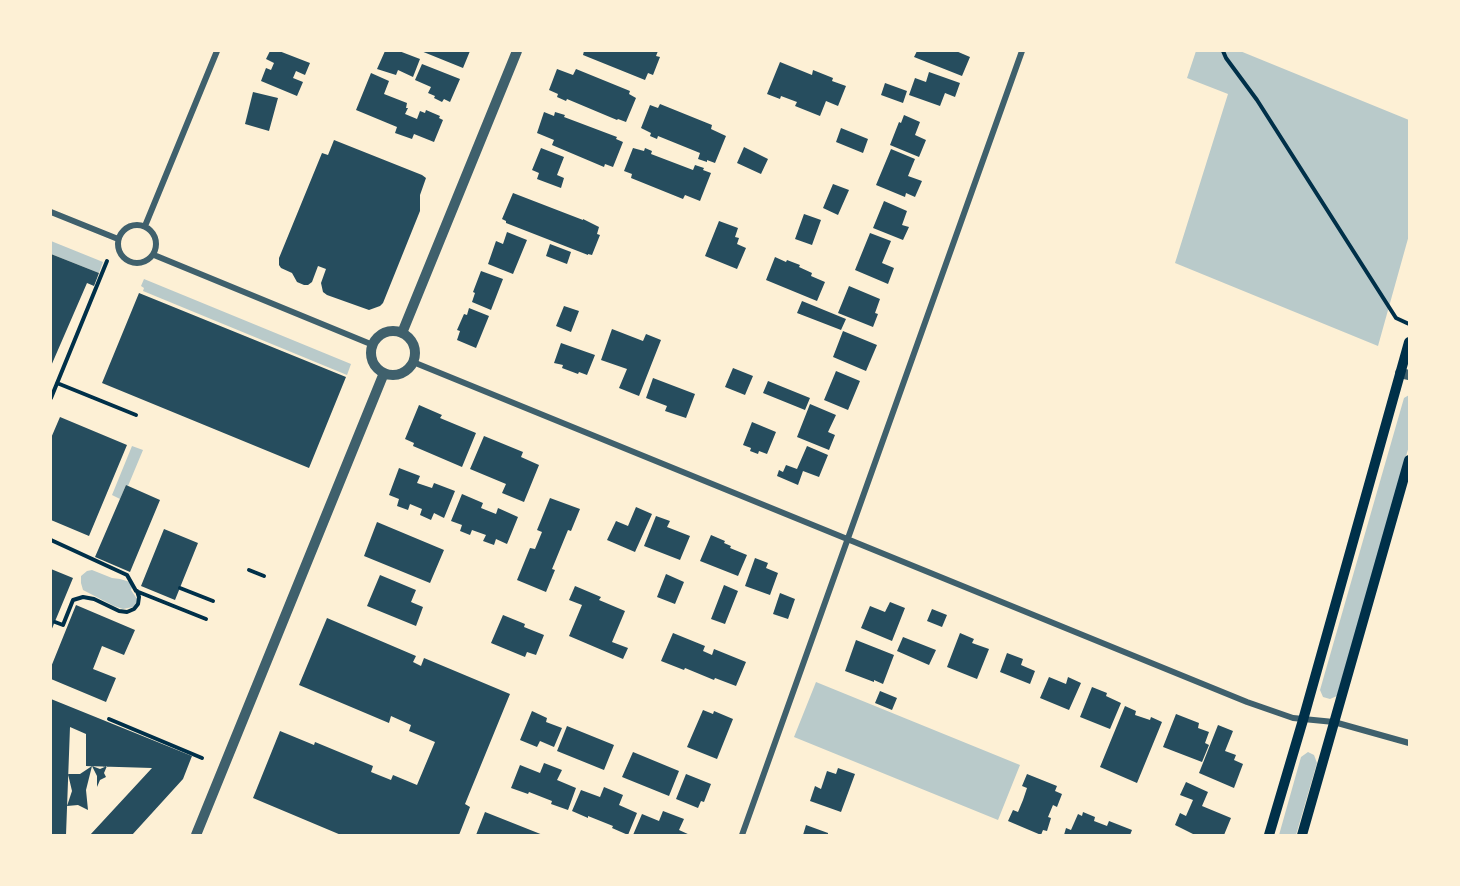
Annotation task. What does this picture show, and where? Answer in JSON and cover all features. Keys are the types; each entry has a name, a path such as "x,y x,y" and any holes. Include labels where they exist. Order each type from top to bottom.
{"main road":[{"path":"1269,835 1405,374 1409,342"},
{"path":"1302,835 1409,460"}],"street":[{"path":"145,226 217,51"},
{"path":"402,333 518,51"},
{"path":"742,835 1022,51"},
{"path":"51,212 118,239"},
{"path":"130,226 145,226 156,238 154,255 141,264 130,262 120,253 118,239 122,232 130,226"},
{"path":"154,255 373,345"},
{"path":"385,333 402,333 412,342 415,355 413,362 409,368 398,375 384,373 374,365 371,352 373,345 385,333"},
{"path":"413,362 1247,702 1293,718 1334,722 1409,743"},
{"path":"196,835 384,373"}],"path":[{"path":"1223,51 1257,100 1396,318 1409,324"},
{"path":"51,398 107,261"},
{"path":"57,383 136,415"},
{"path":"51,540 127,575 139,597 138,604 127,612 83,597 73,600 63,625 55,622"},
{"path":"249,570 264,576"},
{"path":"180,588 213,601"},
{"path":"136,591 206,619"},
{"path":"109,719 202,758"}],"shaded area":[{"path":"1196,51 1240,51 1409,120 1409,235 1378,346 1175,263 1228,94 1187,78"},
{"path":"51,241 103,262 99,273 51,254"},
{"path":"144,279 351,364 347,375 143,291 144,288 141,286"},
{"path":"1409,395 1409,446 1337,696 1330,699 1323,697 1320,690 1404,398"},
{"path":"132,446 143,450 120,499 112,495"},
{"path":"92,570 130,582 131,590 137,599 133,607 123,609 114,606 83,590 81,576"},
{"path":"816,682 1020,765 998,820 794,737"},
{"path":"1308,752 1314,755 1317,763 1296,835 1279,835 1301,757"}],"building":[{"path":"270,51 279,51 310,63 305,75 296,71 293,78 303,82 297,96 261,81 266,68 271,70 274,63 266,59"},
{"path":"385,51 399,51 420,59 413,77 398,70 396,75 377,69"},
{"path":"421,51 470,51 463,68"},
{"path":"584,51 658,51 656,56 660,57 653,75 648,73 645,80 583,55"},
{"path":"917,51 956,51 970,57 962,76 914,57"},
{"path":"780,62 812,75 813,70 846,86 838,106 826,101 820,116 795,106 797,102 767,94"},
{"path":"422,64 460,79 450,102 444,99 442,102 434,98 435,96 428,93 431,87 415,80"},
{"path":"557,69 573,75 576,69 630,91 629,94 636,98 626,122 557,97 558,94 549,90"},
{"path":"929,72 960,83 955,97 945,93 940,106 909,95 915,78 926,82"},
{"path":"371,73 389,81 384,94 407,103 406,108 408,108 405,114 417,119 420,111 425,113 426,110 440,116 439,118 443,120 434,142 414,134 412,139 395,133 397,127 356,110"},
{"path":"885,83 907,91 903,103 881,95"},
{"path":"253,92 278,98 269,131 245,124"},
{"path":"660,104 712,125 711,129 726,136 715,163 698,159 700,153 658,136 657,139 641,128 650,105 658,108"},
{"path":"544,112 554,116 555,112 565,115 564,117 617,137 616,139 623,142 613,167 605,164 604,167 552,145 554,140 537,133"},
{"path":"904,115 920,122 915,135 926,140 919,157 890,145"},
{"path":"841,128 868,139 863,153 836,142"},
{"path":"334,140 426,178 420,195 420,211 383,303 369,310 323,292 321,283 326,269 318,266 312,282 304,285 297,282 292,273 279,265 279,258 322,153 328,155"},
{"path":"744,147 768,159 761,174 737,163"},
{"path":"541,148 564,157 557,175 564,178 561,188 537,179 539,173 532,170"},
{"path":"633,148 644,151 645,148 652,151 651,154 693,170 695,165 711,173 700,201 685,195 683,199 631,178 632,174 624,171"},
{"path":"891,149 915,159 908,176 922,181 915,197 906,193 905,197 876,185"},
{"path":"833,184 849,190 838,215 823,208"},
{"path":"513,193 599,227 597,234 600,235 592,255 506,223 502,219"},
{"path":"884,201 907,211 902,225 909,227 903,240 873,228"},
{"path":"804,214 821,220 812,245 795,239"},
{"path":"719,221 738,228 735,237 739,238 737,244 746,248 737,269 705,256"},
{"path":"507,232 527,240 513,274 488,264 496,241 503,244"},
{"path":"870,233 891,241 882,263 894,268 888,284 855,270"},
{"path":"550,244 571,252 567,264 546,256"},
{"path":"51,254 99,273 94,286 87,283 51,366"},
{"path":"775,257 800,265 799,267 812,273 811,276 825,282 817,301 766,280"},
{"path":"481,271 503,279 491,310 472,302 475,293 473,292"},
{"path":"849,286 880,299 873,327 838,313"},
{"path":"139,293 346,377 309,468 102,383"},
{"path":"802,301 846,319 841,330 797,313"},
{"path":"564,306 579,311 571,332 556,326"},
{"path":"469,308 489,316 476,348 457,340 460,331 457,330"},
{"path":"612,329 643,341 646,334 661,340 639,396 619,388 627,369 601,360"},
{"path":"843,331 877,345 866,371 833,357"},
{"path":"561,343 595,355 587,375 579,372 578,374 562,368 563,365 554,363"},
{"path":"733,368 753,376 745,395 725,387"},
{"path":"836,371 860,381 848,410 824,400"},
{"path":"653,378 695,394 686,418 665,411 667,406 646,398"},
{"path":"768,381 810,398 805,410 763,393"},
{"path":"810,404 836,415 828,432 835,435 829,450 797,437"},
{"path":"419,405 442,415 440,418 476,433 462,467 413,446 414,443 405,439"},
{"path":"60,417 127,445 89,536 51,520 51,438"},
{"path":"752,422 776,432 767,454 750,451 751,448 743,445"},
{"path":"484,436 523,452 521,457 539,465 524,502 502,493 506,484 470,469"},
{"path":"807,446 828,455 819,477 803,471 798,485 777,476 779,470 783,472 786,465 797,469"},
{"path":"399,468 420,476 417,483 432,488 434,483 455,491 444,518 434,513 431,520 420,515 422,509 410,504 408,510 397,506 399,499 389,495"},
{"path":"126,485 160,500 130,572 95,557"},
{"path":"462,494 483,503 481,508 496,514 498,508 518,517 507,544 496,539 494,545 483,541 486,535 472,530 470,535 460,531 462,525 451,521"},
{"path":"550,498 580,509 571,531 568,530 552,569 555,570 546,592 517,580 530,548 535,549 542,532 537,530"},
{"path":"636,507 652,514 635,552 607,540 616,521 628,526"},
{"path":"656,516 670,521 667,527 690,536 680,560 644,546"},
{"path":"377,522 444,550 430,583 364,556"},
{"path":"164,529 198,543 175,600 141,586"},
{"path":"711,535 725,541 724,543 731,546 730,548 747,555 738,576 700,561"},
{"path":"755,558 768,563 766,568 778,573 770,595 745,586"},
{"path":"51,569 73,578 51,631"},
{"path":"666,574 684,582 675,604 657,597"},
{"path":"380,575 416,590 411,602 423,607 416,626 367,606"},
{"path":"724,585 738,591 725,624 711,619"},
{"path":"575,586 625,611 612,642 628,648 623,659 569,636 582,605 569,600"},
{"path":"780,593 795,599 788,619 773,614"},
{"path":"890,602 905,608 892,641 861,628 870,606 885,612"},
{"path":"76,605 135,630 124,655 102,646 93,669 116,678 106,702 51,679 51,667"},
{"path":"932,609 947,615 942,627 927,621"},
{"path":"503,615 544,635 536,655 527,652 525,657 491,643"},
{"path":"327,618 416,656 413,662 421,666 424,658 510,694 465,804 470,807 459,835 341,835 253,798 280,731 314,745 315,742 373,766 371,772 391,780 393,775 417,785 435,742 409,731 411,725 391,716 389,723 299,685"},
{"path":"673,633 705,646 703,651 712,655 714,649 746,662 736,686 661,661"},
{"path":"960,633 974,639 972,643 989,649 977,679 947,667"},
{"path":"903,637 936,650 929,665 897,651"},
{"path":"856,640 894,655 883,684 845,671"},
{"path":"1007,653 1023,659 1021,665 1035,671 1030,684 1000,672"},
{"path":"1049,677 1066,684 1068,677 1081,683 1069,710 1040,698"},
{"path":"1092,687 1107,693 1106,696 1121,703 1110,729 1080,717"},
{"path":"880,691 897,698 892,710 875,703"},
{"path":"51,699 192,756 183,779 132,835 90,835 152,768 86,766 86,734 70,727 66,835 51,835"},
{"path":"1125,706 1136,711 1135,715 1150,720 1151,717 1162,722 1137,783 1100,767"},
{"path":"703,710 713,714 714,711 733,719 717,759 687,747"},
{"path":"532,711 547,718 546,722 562,728 554,747 540,741 537,747 520,740"},
{"path":"1176,714 1199,723 1198,728 1209,732 1205,743 1209,745 1202,762 1163,747"},
{"path":"1218,725 1233,731 1225,751 1236,755 1234,760 1243,764 1234,788 1199,773"},
{"path":"567,726 614,745 604,770 557,751"},
{"path":"633,752 679,771 669,796 622,777"},
{"path":"544,763 562,770 557,780 576,788 568,810 529,792 528,794 511,788 520,765 540,773"},
{"path":"92,766 100,769 107,766 104,773 106,777 100,780 97,787 97,776"},
{"path":"92,766 86,790 88,810 78,805 67,806 72,791 68,774 80,774"},
{"path":"838,768 855,774 841,812 810,801 815,786 821,789 827,771 836,774"},
{"path":"686,774 711,784 704,802 701,801 698,808 676,799"},
{"path":"1027,774 1057,786 1055,791 1062,794 1057,807 1053,805 1048,817 1051,818 1047,831 1043,830 1041,835 1008,821 1013,810 1018,812 1023,800 1027,788 1022,786"},
{"path":"1186,782 1208,792 1202,806 1231,818 1224,835 1195,835 1175,825 1180,813 1186,816 1193,800 1180,795"},
{"path":"604,787 623,795 619,805 637,813 628,835 612,828 613,826 572,811 581,790 600,797"},
{"path":"663,811 684,819 679,830 690,835 633,835 642,814 659,821"},
{"path":"485,812 543,835 476,835"},
{"path":"1083,812 1095,817 1094,821 1107,826 1109,821 1132,830 1130,835 1064,835 1066,828 1071,830 1078,814 1082,816"},
{"path":"806,825 828,833 828,835 803,835"}]}
